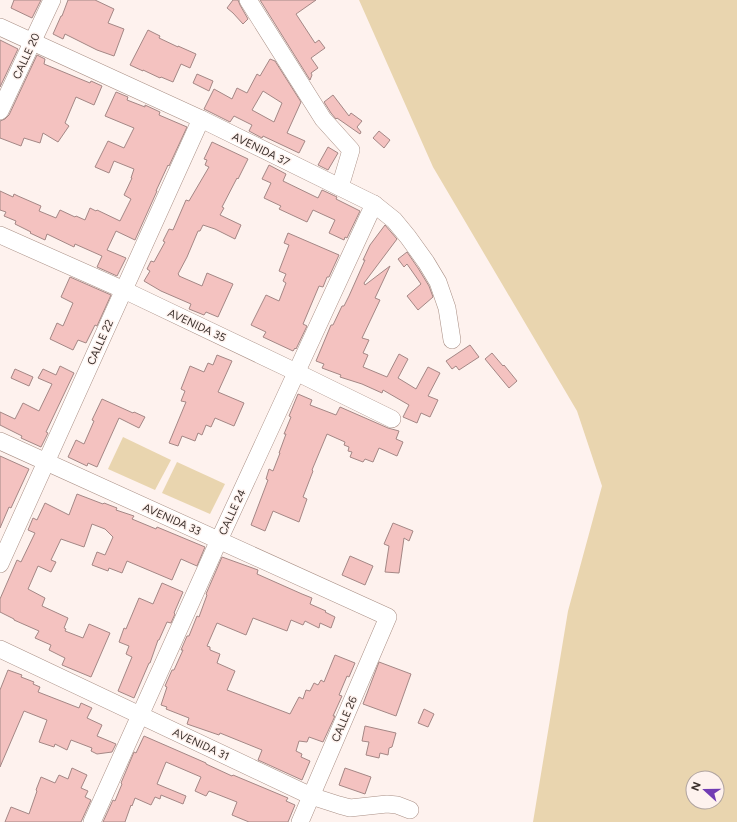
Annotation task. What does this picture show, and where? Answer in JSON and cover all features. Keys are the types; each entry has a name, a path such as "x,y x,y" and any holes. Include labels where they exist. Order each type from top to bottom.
{"street":[{"name":"CALLE 20","path":"0,111 52,0"},
{"path":"248,0 323,118 351,150 340,187"},
{"name":"AVENIDA 37","path":"0,27 201,120 374,204 394,220 408,237 438,282 447,308 452,340"},
{"name":"CALLE 22","path":"0,564 201,120"},
{"name":"CALLE 24","path":"92,822 219,540 374,204"},
{"name":"AVENIDA 35","path":"0,235 124,290 392,419"},
{"name":"AVENIDA 33","path":"0,441 388,617"},
{"name":"CALLE 26","path":"300,822 388,617"},
{"name":"AVENIDA 31","path":"0,649 311,796 350,808 387,804 397,805 410,810"}],"shaded area":[{"path":"359,0 737,0 737,822 533,822 568,611 602,486 577,411 433,167"},
{"path":"123,437 171,460 155,490 108,469"},
{"path":"177,462 225,484 210,514 162,493"}],"building":[{"path":"14,0 41,0 32,18 11,8"},
{"path":"68,0 95,0 114,9 108,23 124,29 114,56 97,50 65,34 63,39 53,34"},
{"path":"233,0 238,0 248,19 243,24 227,8"},
{"path":"260,0 316,0 296,14 315,43 319,40 325,48 311,58 318,68 311,73 312,75 310,80"},
{"path":"148,30 160,36 159,38 196,54 190,68 181,64 173,82 130,65"},
{"path":"0,40 18,49 0,87"},
{"path":"37,55 45,59 44,64 90,83 91,81 102,86 94,105 76,97 65,123 69,126 58,142 43,133 40,143 24,138 21,146 0,138 0,121 9,115"},
{"path":"270,59 275,61 301,102 287,133 305,141 299,153 249,131 252,125 234,116 230,122 204,109 214,89 232,99 237,88 247,93 257,74 260,76","holes":["263,91 282,103 274,122 252,110"]},
{"path":"197,74 213,81 209,91 193,83"},
{"path":"116,92 128,97 127,100 145,107 145,105 160,112 159,115 187,127 156,191 135,240 116,231 107,250 126,258 117,276 97,267 102,256 75,244 74,247 47,234 45,240 15,224 16,221 4,216 6,212 0,210 0,191 13,197 14,194 41,206 39,211 56,218 60,210 85,220 90,208 120,221 131,199 124,195 132,178 134,169 114,161 109,173 95,167 108,141 124,148 134,128 105,116"},
{"path":"333,95 349,116 351,113 362,121 357,127 361,132 360,134 337,118 336,119 331,113 324,102"},
{"path":"379,131 390,140 384,148 373,138"},
{"path":"212,142 248,159 222,207 224,208 220,215 241,225 235,239 203,225 200,231 198,231 178,274 179,276 202,286 207,273 233,284 218,317 206,312 204,315 189,309 191,304 161,291 144,281 150,271 147,269 151,261 154,262 165,242 163,241 169,229 173,230 186,200 189,201 209,167 205,165 207,160 204,159"},
{"path":"328,147 338,153 328,170 318,165"},
{"path":"269,165 286,174 283,181 318,198 322,190 360,211 347,238 345,237 344,240 329,233 335,220 313,210 307,222 279,209 281,206 264,198 271,183 262,179"},
{"path":"385,225 397,239 364,283 365,285 390,266 375,298 380,300 362,338 369,340 363,353 368,355 363,367 387,377 399,354 408,359 398,378 416,389 428,367 440,373 428,396 438,400 430,417 421,413 417,423 403,417 409,405 383,390 382,393 362,384 340,377 341,375 322,368 324,364 316,361 331,325 333,325 342,306 344,306 349,296 370,245"},
{"path":"288,233 339,255 323,287 319,286 303,324 307,326 296,349 295,348 293,351 263,337 266,332 251,325 266,295 279,301 286,283 283,281 286,274 279,271 289,245 284,243"},
{"path":"407,252 429,286 433,297 418,310 407,296 421,284 407,264 404,267 398,259"},
{"path":"70,277 111,295 97,326 95,325 86,343 78,340 73,350 50,339 57,323 63,326 73,303 61,297"},
{"path":"470,345 479,357 459,370 456,366 452,369 446,361"},
{"path":"492,353 517,381 509,388 485,359"},
{"path":"217,355 232,361 218,392 244,403 234,426 215,418 211,427 206,425 202,435 198,433 195,441 182,436 178,446 169,443 186,402 181,401 185,391 181,389 190,366 204,372 208,363 213,365"},
{"path":"60,366 74,373 46,432 48,433 41,447 21,438 22,436 0,425 0,412 15,419 23,403 39,411 52,384 38,378 43,369 56,375"},
{"path":"15,369 33,377 29,386 11,378"},
{"path":"298,394 312,400 310,405 336,415 340,407 388,428 399,431 396,439 403,442 397,456 379,448 373,462 365,459 363,462 350,457 352,452 348,451 349,447 344,445 345,442 327,434 312,470 313,471 303,497 307,499 299,522 273,511 265,531 251,525 268,480 266,479 269,469 273,471 280,453 286,434 284,434 291,417 289,416"},
{"path":"102,399 145,417 139,428 119,418 97,467 88,463 87,466 68,457 76,440 84,444 94,421 92,420"},
{"path":"0,456 29,469 0,528"},
{"path":"77,494 117,508 116,510 134,516 132,519 156,529 157,527 205,547 197,566 181,559 172,580 127,561 122,573 109,568 108,571 92,565 97,552 105,555 113,537 105,529 92,524 84,547 61,539 51,560 56,562 51,572 38,566 28,589 45,598 42,606 68,618 64,628 66,629 65,631 83,638 89,624 110,633 91,677 62,665 65,658 49,650 51,645 35,638 39,631 0,612 0,599 17,560 21,562 35,533 28,530 33,518 37,520 45,503 69,515"},
{"path":"393,523 413,531 409,541 404,538 399,573 385,572 389,546 384,544"},
{"path":"350,556 373,566 365,585 342,575"},
{"path":"222,557 258,570 257,574 312,598 310,604 335,617 331,628 320,623 319,628 305,621 303,625 291,620 287,631 253,618 246,635 217,623 207,646 210,647 210,650 220,654 217,663 235,671 227,690 290,714 299,697 303,699 306,690 310,691 314,683 318,685 321,680 324,682 335,655 355,663 349,677 347,676 339,695 342,696 323,742 309,737 307,742 299,741 296,751 302,754 301,757 310,761 302,780 258,760 262,750 220,733 219,735 187,724 189,718 166,709 167,707 161,705 167,687 165,686 183,650 181,650 187,636 189,636 197,616 199,617 207,595 206,594"},
{"path":"162,583 183,592 171,623 167,622 158,640 150,663 134,698 118,691 132,657 126,654 129,646 119,642 124,628 126,629 139,598 153,604"},
{"path":"379,662 411,674 396,716 363,704"},
{"path":"8,670 22,675 21,677 34,682 33,684 40,687 38,692 79,708 81,703 92,708 87,718 102,725 97,736 116,744 112,752 97,754 91,751 92,748 71,740 67,750 55,744 54,747 39,742 47,720 24,711 0,767 0,690"},
{"path":"424,709 434,714 428,727 418,723"},
{"path":"365,726 396,733 392,747 389,748 388,755 380,753 379,758 366,755 369,742 362,741"},
{"path":"144,736 232,776 233,775 288,798 286,801 295,805 288,822 249,822 232,815 237,802 209,791 206,796 195,791 201,777 166,762 157,784 186,796 183,804 161,795 160,799 155,797 151,805 135,798 125,822 103,822 113,800 115,801 134,752 136,753"},
{"path":"72,768 87,775 81,788 88,791 85,797 91,800 81,822 5,822 11,807 29,814 41,777 55,783 59,775 68,779"},
{"path":"345,768 371,777 365,794 339,785"}]}
